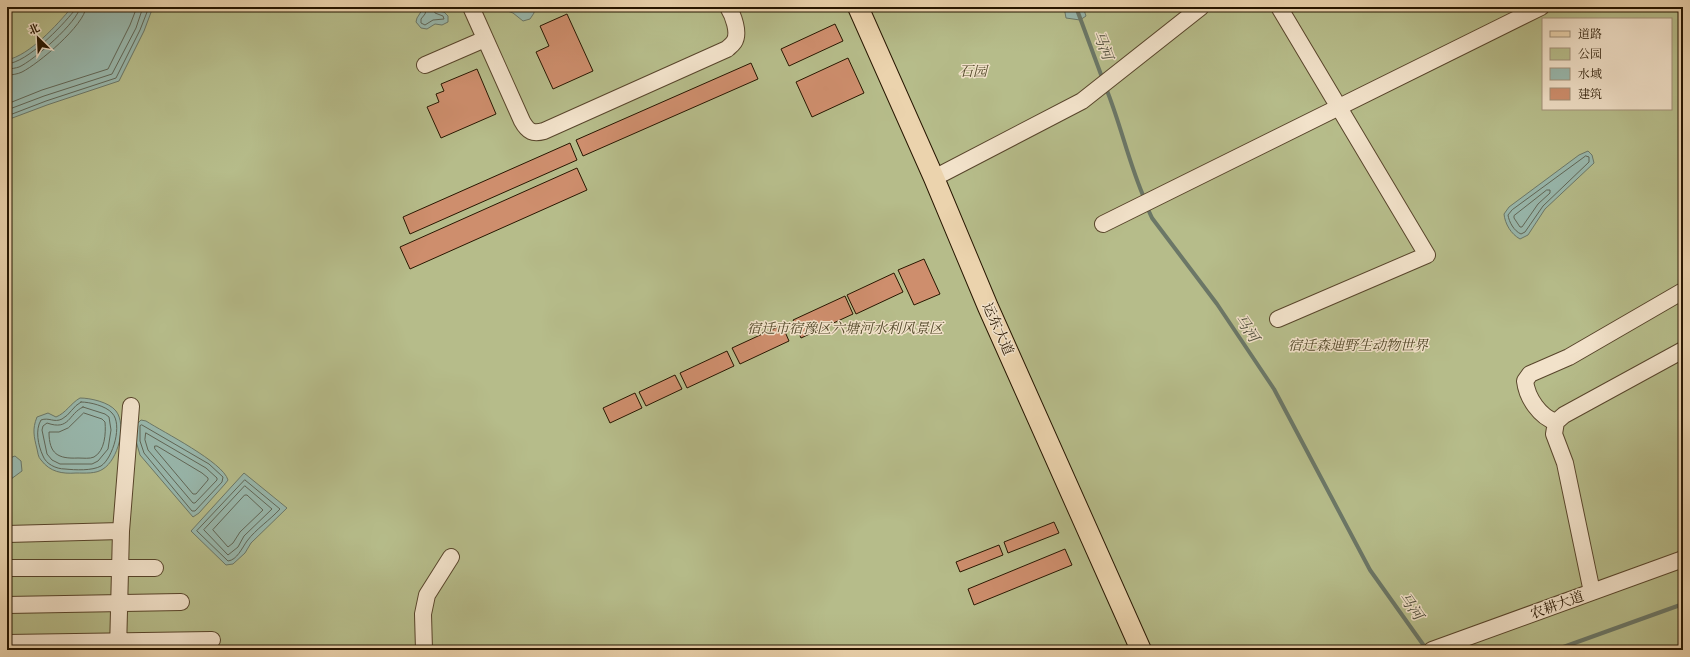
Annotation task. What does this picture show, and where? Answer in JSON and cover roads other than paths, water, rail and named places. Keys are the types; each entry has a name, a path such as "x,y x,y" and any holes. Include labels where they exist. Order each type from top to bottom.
{"main road":[{"name":"运东大道","path":"858,7 934,178 988,307 1141,650"}],"street":[{"path":"471,7 522,121 528,130 535,133 558,125 727,49 734,42 736,37 734,19 728,7"},
{"path":"934,178 1082,101 1129,66 1201,7"},
{"path":"1278,319 1427,255 1280,7"},
{"path":"1103,224 1541,7"},
{"path":"424,65 485,39"},
{"path":"1556,422 1548,420 1526,392 1525,381 1530,374 1569,356 1683,291"},
{"path":"1592,592 1565,463 1554,434 1556,422 1564,415 1683,350"},
{"path":"118,646 121,531 131,406"},
{"path":"7,534 121,531"},
{"path":"424,650 423,614 427,595 451,557"},
{"name":"农耕大道","path":"1432,650 1683,559"},
{"path":"7,568 155,568"},
{"path":"7,605 180,602"},
{"path":"7,643 118,646 212,640"}],"water":[{"path":"72,7 153,7 144,31 119,81 7,120 7,60 16,57 34,46"},
{"path":"424,7 436,7 438,11 444,12 448,16 448,22 442,25 435,24 427,29 421,28 416,22"},
{"path":"503,7 534,7 534,13 530,19 523,21 513,13 505,10"},
{"path":"1064,7 1083,7 1086,16 1080,20 1066,18"},
{"path":"1588,151 1592,155 1594,163 1545,209 1528,235 1520,239 1507,225 1504,214 1509,207 1579,155"},
{"path":"80,398 104,403 116,411 121,425 121,433 117,450 108,464 97,472 71,473 52,470 40,459 35,441 35,421 37,417 48,413 56,417 60,415"},
{"path":"141,420 146,421 204,456 224,473 228,480 199,513 193,517 140,455 136,441 137,424"},
{"path":"15,456 21,461 22,471 7,482 7,459"},
{"path":"244,473 287,508 251,543 245,553 233,564 226,565 191,531"}],"waterway":[{"name":"马河","path":"1076,7 1103,80"},
{"name":"马河","path":"1106,88 1134,173 1145,200"},
{"name":"马河","path":"1147,207 1152,218 1217,304 1274,389 1370,570 1427,650"},
{"path":"1555,650 1683,604"}],"park label":[{"name":"石园","path":"973,71"},
{"name":"宿迁市宿豫区六塘河水利风景区","path":"845,328"},
{"name":"宿迁森迪野生动物世界","path":"1358,345"}]}
